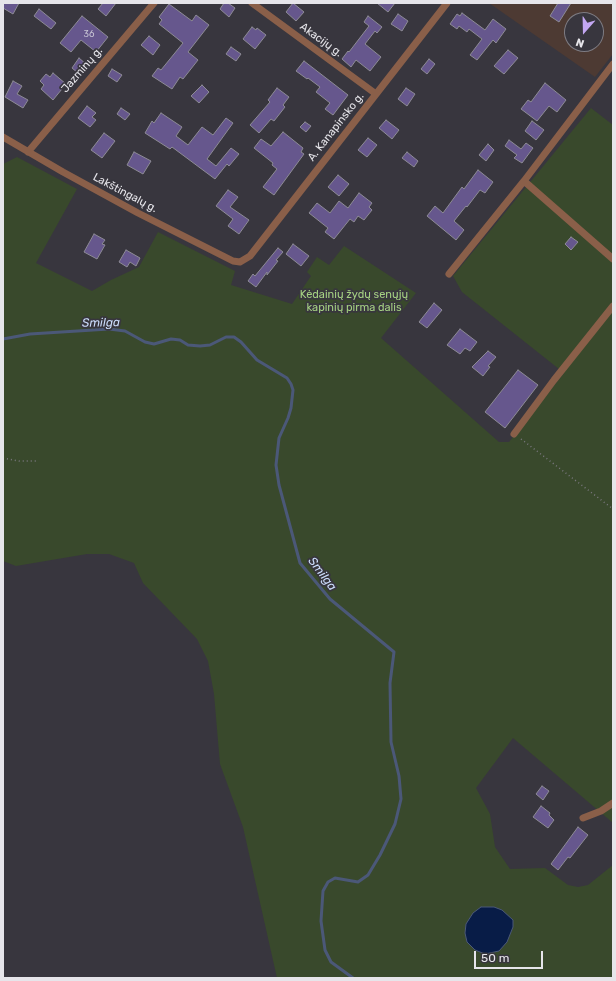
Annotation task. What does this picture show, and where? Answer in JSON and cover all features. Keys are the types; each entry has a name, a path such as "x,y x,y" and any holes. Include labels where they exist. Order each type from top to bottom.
{"street":[{"name":"Jazminų g.","path":"28,152 154,3"},
{"name":"Akacijų g.","path":"252,3 376,94"},
{"name":"A. Kanapinsko g.","path":"240,262 250,256 447,3"},
{"path":"449,274 524,181 613,64"},
{"name":"Lakštingalų g.","path":"3,136 28,152 138,212 233,261 240,262"},
{"path":"524,181 613,259"},
{"path":"514,434 554,380 613,306"},
{"path":"584,818 601,811 613,803"}],"path":[{"path":"514,434 613,509"},
{"path":"3,458 19,461 37,461"}],"shaded area":[{"path":"489,3 613,3 613,54 595,77"}],"green space":[{"name":"Kėdainių žydų senųjų kapinių pirma dalis","path":"591,108 613,125 613,823 513,738 476,788 490,814 495,847 510,869 545,868 568,885 578,887 588,885 613,865 613,978 277,978 243,827 220,764 214,694 208,661 197,639 143,583 134,563 109,554 87,554 16,566 3,561 3,164 17,157 77,189 36,263 92,291 139,267 158,232 235,271 231,285 292,304 311,276 307,272 317,257 329,265 344,246 416,293 381,338 499,442 509,442 564,373 462,292 453,276"}],"water":[{"path":"481,907 494,907 502,910 513,920 513,927 507,942 499,951 485,954 475,950 467,942 465,933 466,924 473,913"}],"building":[{"path":"3,3 19,3 13,14 3,8"},
{"path":"103,3 116,3 106,16 98,9"},
{"path":"224,3 228,3 235,8 229,17 220,9"},
{"path":"293,3 304,12 296,21 286,12"},
{"path":"377,3 395,3 388,12"},
{"path":"558,3 571,3 559,22 550,16"},
{"path":"169,4 192,21 196,15 209,25 188,52 198,60 183,79 180,77 172,89 152,76 158,68 161,70 183,43 159,24 162,20 159,17"},
{"path":"39,9 56,23 51,29 34,16"},
{"path":"462,13 485,30 493,19 506,29 496,43 493,40 477,60 470,55 482,39 469,29 467,32 459,26 457,29 450,24 457,14 460,16"},
{"path":"398,14 408,21 402,31 391,24"},
{"path":"82,16 108,37 96,52 81,40 71,52 60,43"},
{"path":"368,16 382,27 377,33 375,31 365,44 381,57 370,71 356,60 351,67 342,59 369,26 364,22"},
{"path":"252,27 256,30 257,28 266,35 255,49 243,39"},
{"path":"149,36 160,45 153,55 141,45"},
{"path":"231,47 241,54 236,61 226,54"},
{"path":"508,50 518,58 504,74 494,66"},
{"path":"79,58 86,64 78,73 72,68"},
{"path":"429,59 435,64 427,74 421,69"},
{"path":"304,61 348,95 333,115 325,109 330,103 316,92 320,87 296,71"},
{"path":"112,69 122,75 117,82 108,76"},
{"path":"53,73 66,84 53,100 41,89 44,85 40,81 46,74 50,77"},
{"path":"13,81 22,86 17,94 28,100 23,108 5,97"},
{"path":"545,83 566,100 557,112 549,106 537,121 521,109 528,100 531,102"},
{"path":"202,85 209,92 199,103 191,96"},
{"path":"277,88 289,97 283,105 285,107 274,121 271,119 259,133 250,125 270,102 268,100"},
{"path":"406,88 415,94 407,106 398,99"},
{"path":"87,106 96,113 92,117 96,120 90,127 78,118"},
{"path":"121,108 130,114 125,120 117,114"},
{"path":"161,113 182,127 176,136 188,145 202,127 213,135 226,118 233,123 207,159 216,166 231,148 239,154 229,166 227,164 215,179 172,147 170,149 145,133 152,121 154,123"},
{"path":"386,120 399,130 392,139 379,128"},
{"path":"532,121 544,130 536,140 525,131"},
{"path":"305,122 311,126 306,132 300,127"},
{"path":"283,132 303,148 301,152 304,154 274,195 263,187 277,169 272,165 273,163 254,148 261,139 271,146"},
{"path":"104,133 115,141 102,158 91,150"},
{"path":"368,138 377,145 367,157 358,150"},
{"path":"509,140 521,149 526,143 533,148 522,163 514,158 517,155 505,146"},
{"path":"488,144 494,150 486,161 479,155"},
{"path":"134,152 151,161 143,174 127,165"},
{"path":"407,152 418,161 414,167 402,158"},
{"path":"478,170 493,182 485,193 480,190 454,221 464,230 456,240 427,216 435,206 443,213 462,187 464,189"},
{"path":"338,175 349,184 339,196 328,187"},
{"path":"228,190 238,197 230,207 249,220 239,234 228,226 233,219 216,206"},
{"path":"359,193 372,203 369,207 372,210 364,220 358,216 354,222 350,219 334,239 325,232 328,228 309,213 317,203 330,213 339,201 348,208"},
{"path":"94,234 105,240 102,244 105,245 97,259 84,252"},
{"path":"571,237 578,242 571,250 565,244"},
{"path":"293,244 309,256 301,266 286,254"},
{"path":"278,248 283,252 276,260 278,261 267,275 267,272 256,287 248,281 253,274 255,276"},
{"path":"126,250 140,258 136,266 130,262 127,267 119,262"},
{"path":"434,303 442,310 427,328 419,322"},
{"path":"460,329 477,342 470,351 465,348 460,354 447,345"},
{"path":"488,351 496,357 488,366 490,367 483,376 472,367"},
{"path":"518,370 538,385 505,428 485,412"},
{"path":"542,786 549,791 543,800 536,794"},
{"path":"541,806 550,813 549,815 554,820 548,828 533,817"},
{"path":"578,827 588,835 570,858 568,857 558,870 551,864"}],"waterway":[{"name":"Smilga","path":"3,339 30,334 109,329 125,331 145,342 154,344 171,339 180,340 188,345 200,346 210,345 226,337 234,337 241,342 257,360 287,378 291,384 293,390 291,408 279,438 276,465 279,485 300,563 330,599 394,652 390,683 391,742 399,776 401,799 395,824 380,855 368,875 358,882 335,878 328,882 323,891 321,921 325,950 331,962 353,978"}]}
